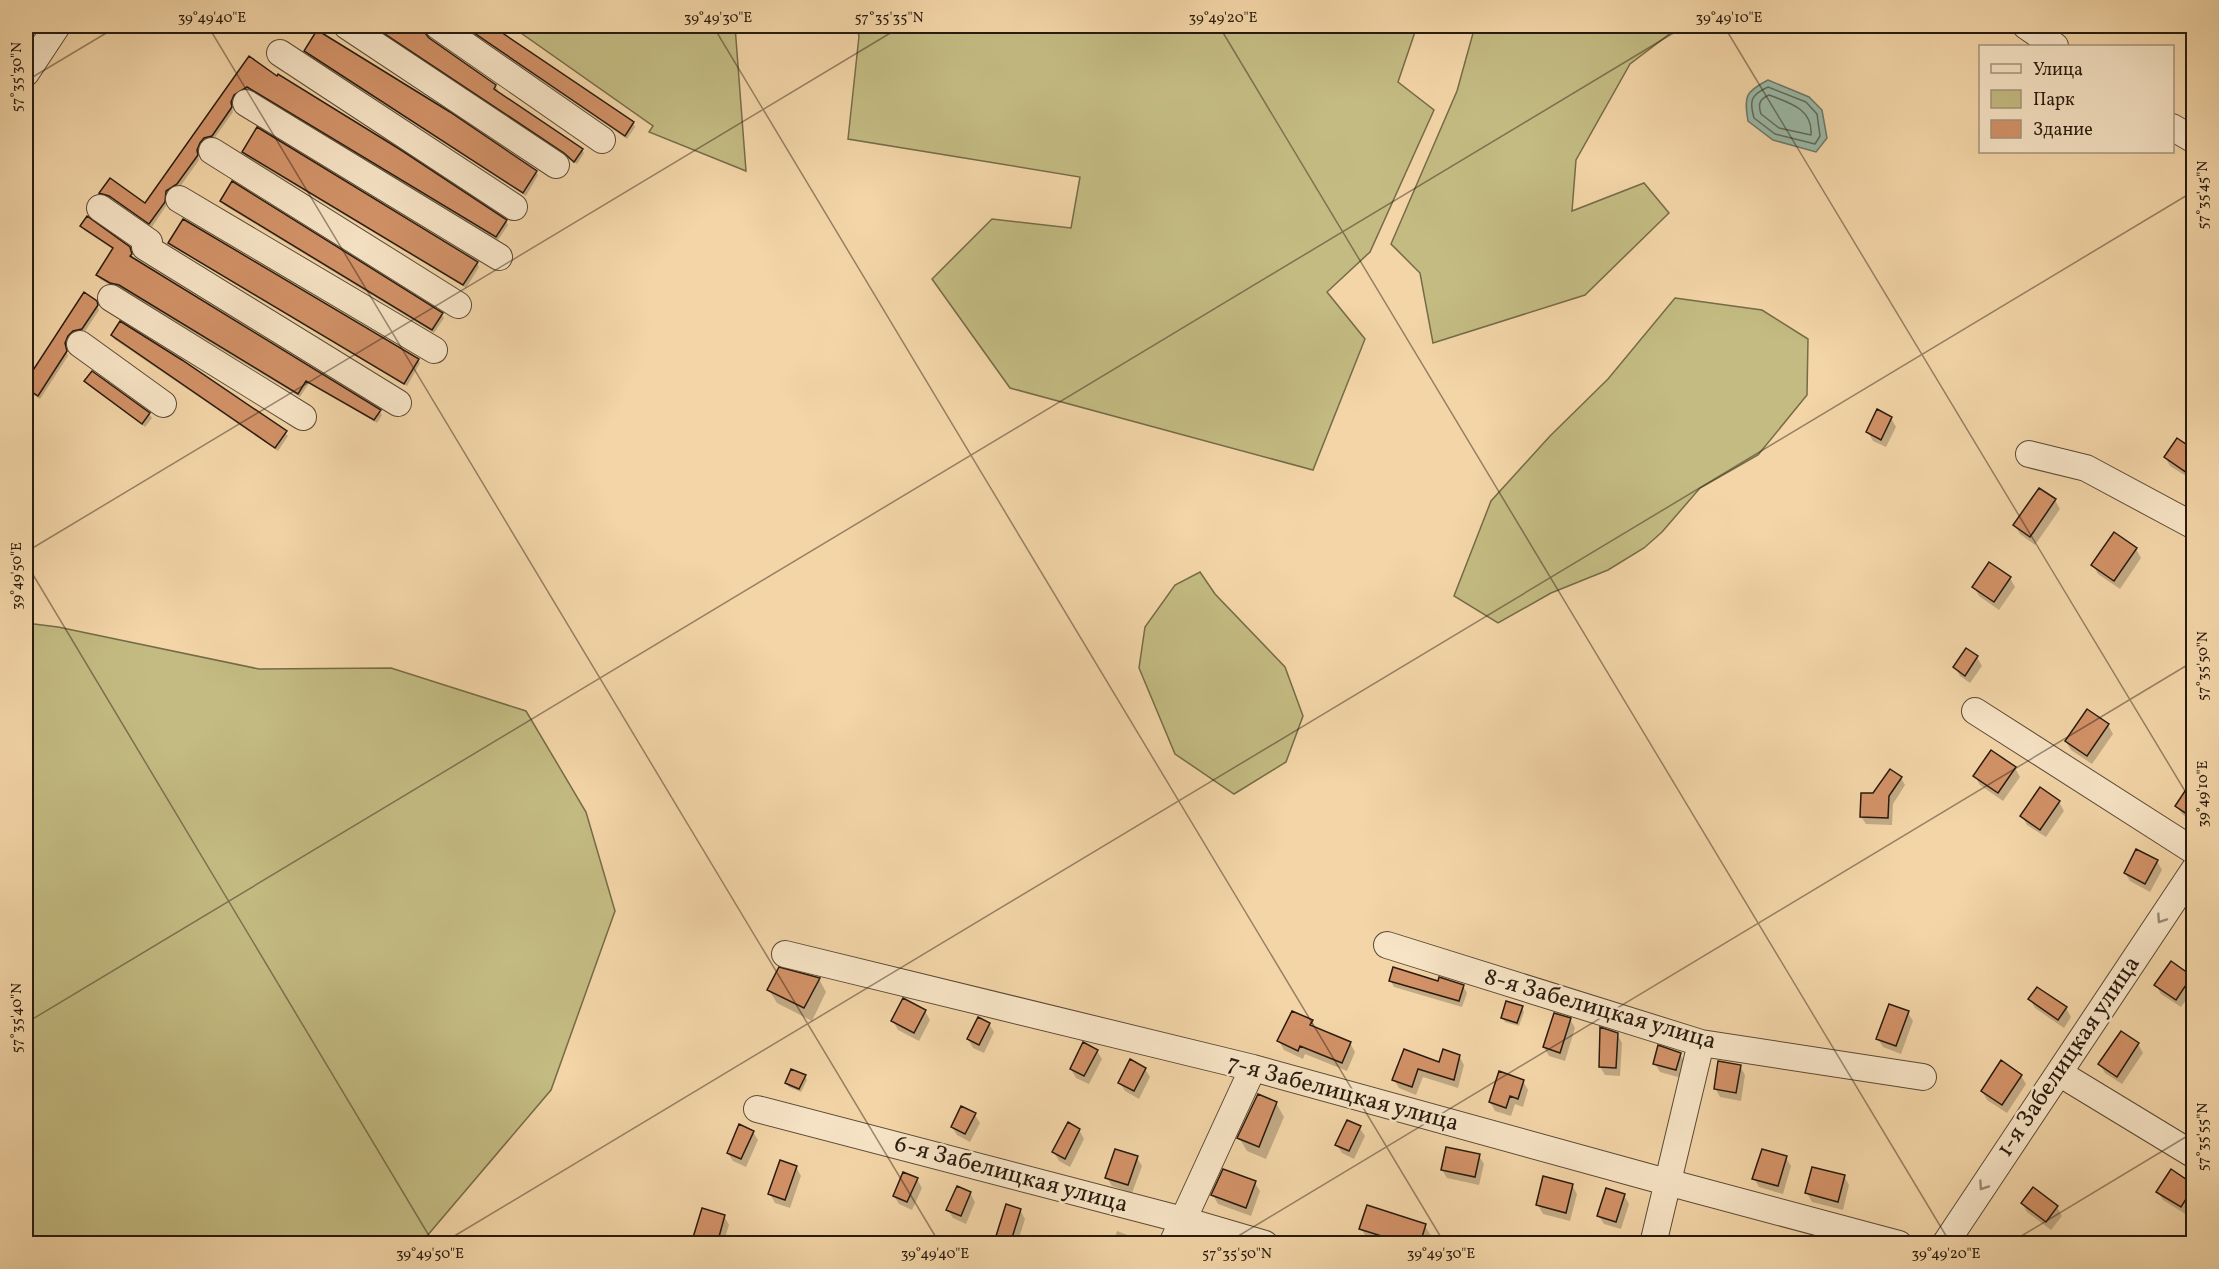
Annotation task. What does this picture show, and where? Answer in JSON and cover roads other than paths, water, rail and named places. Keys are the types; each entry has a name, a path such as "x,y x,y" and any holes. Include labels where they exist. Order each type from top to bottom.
{"street":[{"path":"26,73 57,26"},
{"path":"347,26 556,165"},
{"path":"438,26 602,140"},
{"path":"2025,26 2054,45"},
{"path":"280,53 514,207"},
{"path":"246,103 499,257"},
{"path":"2174,128 2193,140"},
{"path":"212,151 458,305"},
{"path":"179,199 434,350"},
{"path":"100,208 147,245 398,403"},
{"path":"111,298 303,417"},
{"path":"80,344 163,404"},
{"path":"2029,454 2086,468 2193,526"},
{"path":"1975,711 2193,851"},
{"name":"1-я Забелицкая улица","path":"1945,1244 2193,870"},
{"name":"8-я Забелицкая улица","path":"1387,945 1701,1043 1923,1077"},
{"name":"7-я Забелицкая улица","path":"785,954 1252,1068 1899,1244"},
{"path":"1653,1244 1701,1043"},
{"path":"1172,1244 1252,1068"},
{"path":"2059,1073 2193,1155"},
{"name":"6-я Забелицкая улица","path":"757,1109 1183,1220 1265,1244"}],"water":[{"path":"1768,80 1809,97 1822,110 1827,138 1816,152 1773,140 1748,121 1746,106 1748,96 1755,88"}]}
